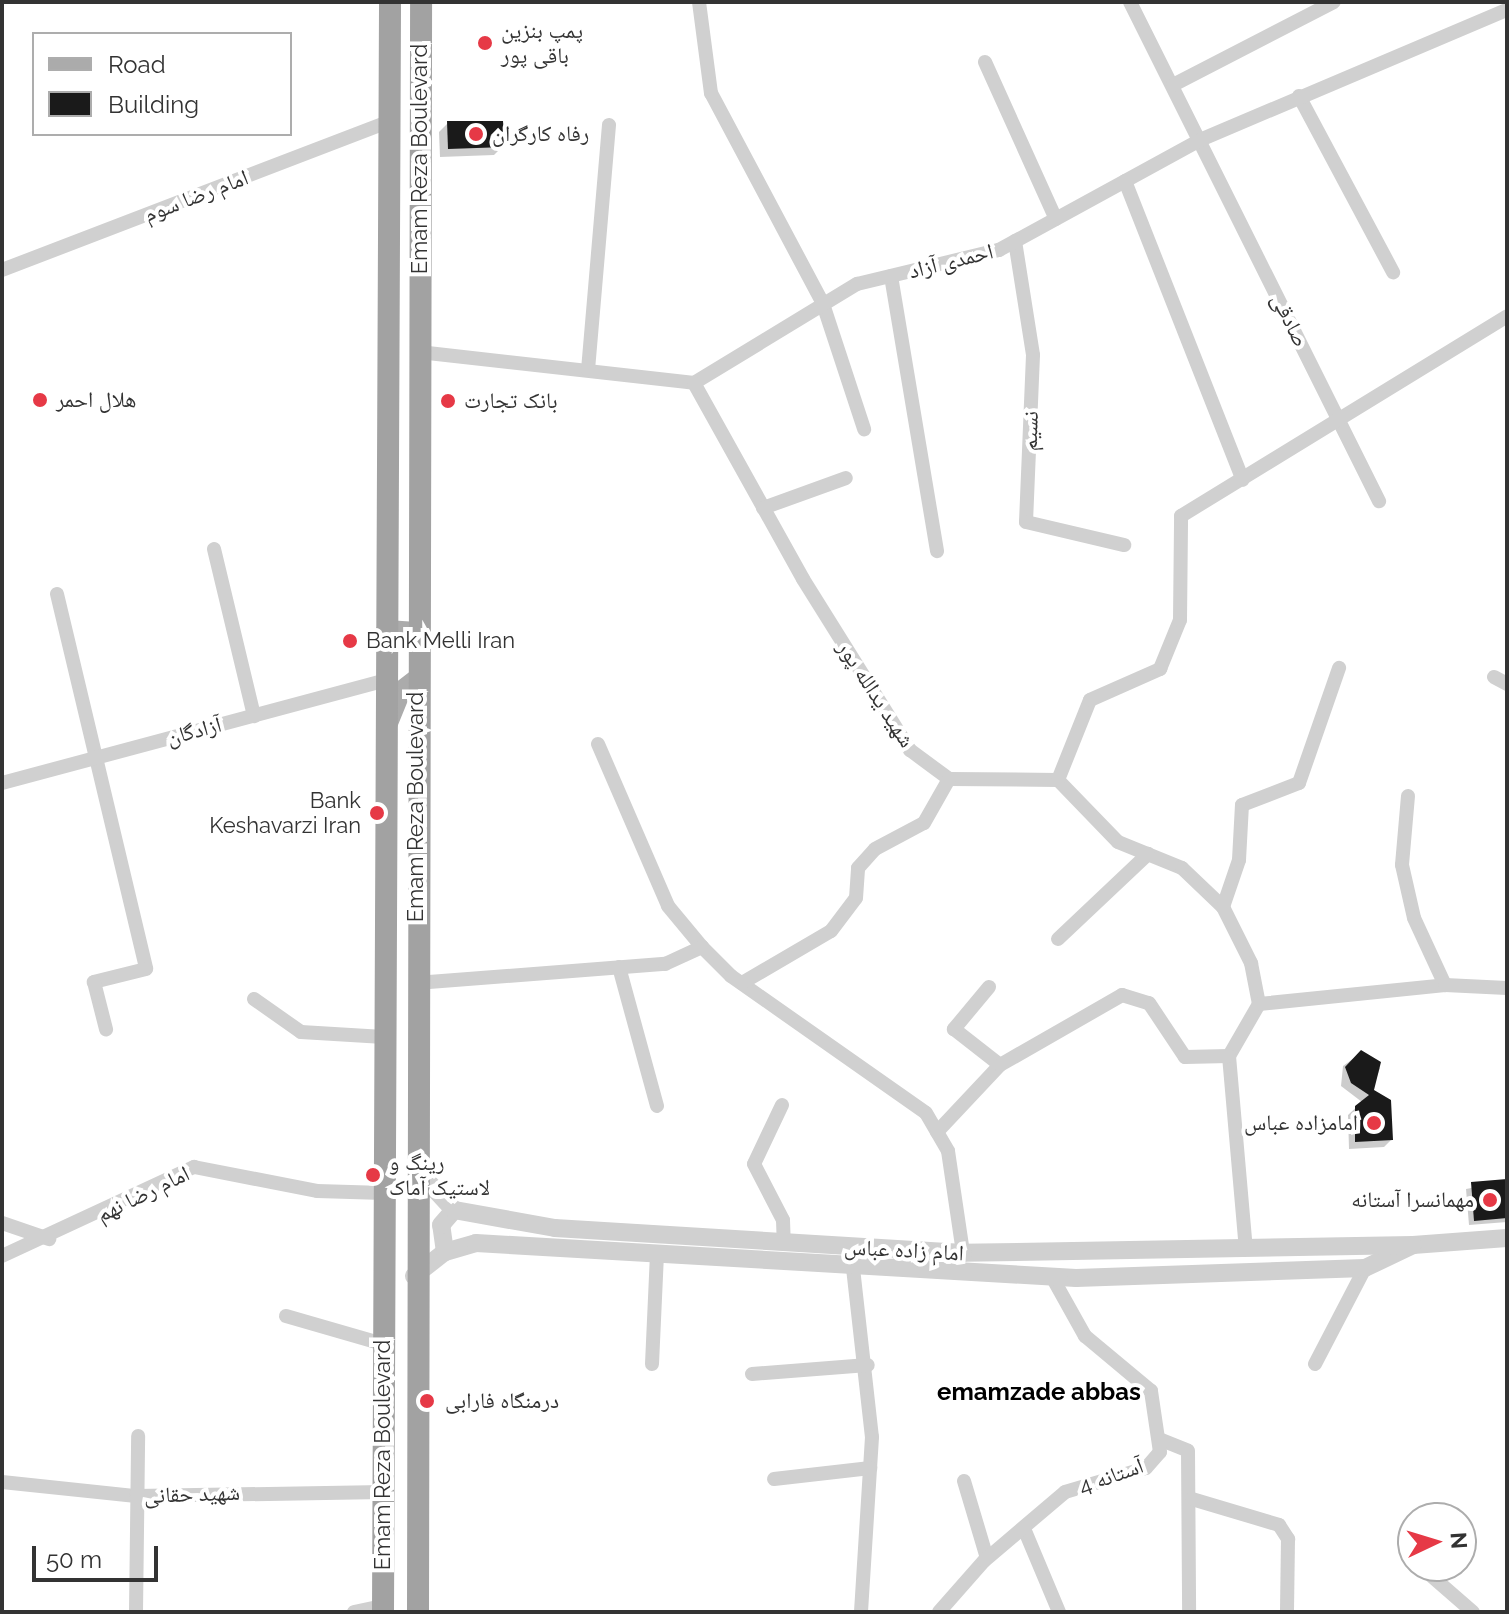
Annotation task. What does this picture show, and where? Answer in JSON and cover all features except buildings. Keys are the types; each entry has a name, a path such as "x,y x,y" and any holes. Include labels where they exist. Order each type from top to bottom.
{"highway":[{"name":"Emam Reza Boulevard","path":"383,1609 390,2"},
{"name":"Emam Reza Boulevard","path":"418,1612 414,1276 421,2"}],"main road":[{"path":"387,631 416,633"},
{"path":"387,723 399,694 417,680"}],"street":[{"path":"699,2 711,93 823,304 864,429"},
{"name":"صادقی","path":"1130,2 1379,501"},
{"path":"1173,85 1334,2"},
{"name":"احمدی آزاد","path":"694,383 857,284 1015,241 1200,140 1507,10"},
{"path":"985,62 1056,219"},
{"path":"1299,96 1393,272"},
{"name":"امام رضا سوم","path":"2,270 390,121"},
{"path":"588,370 609,125"},
{"path":"1125,181 1243,480"},
{"name":"نسیم","path":"1015,241 1033,355 1026,522 1124,545"},
{"path":"891,276 937,551"},
{"path":"1058,780 1090,700 1160,669 1180,620 1181,516 1341,423 1507,316"},
{"path":"419,352 694,383"},
{"name":"شهید یدالله پور","path":"694,383 763,508 910,750 949,779"},
{"path":"763,508 846,478"},
{"path":"214,549 254,716"},
{"path":"57,594 100,757 146,969 94,982 106,1029"},
{"path":"1223,907 1239,860 1242,805 1299,783 1339,668"},
{"name":"آزادگان","path":"2,783 387,680"},
{"path":"598,744 668,906 702,947 742,983 890,1084 926,1113 948,1151 963,1253"},
{"path":"742,983 831,931 856,898 858,868 875,849 924,823 949,779 1058,780 1118,842 1182,868 1223,907 1251,963 1259,1004 1229,1056 1246,1249"},
{"path":"1408,796 1402,865 1414,918 1445,985"},
{"path":"1058,939 1148,854"},
{"path":"416,983 550,978 619,967 665,964 702,947"},
{"path":"619,967 657,1106"},
{"path":"1259,1004 1445,985 1507,988"},
{"path":"989,987 954,1029 1000,1065"},
{"path":"937,1132 1000,1065 1122,995 1149,1003 1185,1057 1229,1056"},
{"path":"254,999 301,1032 384,1037"},
{"path":"782,1105 754,1164 783,1220 784,1243"},
{"name":"امام رضا نهم","path":"2,1256 49,1239 194,1167 317,1191 384,1193"},
{"path":"415,1168 454,1210 441,1225 445,1252"},
{"name":"امام زاده عباس","path":"454,1210 555,1228 963,1253 1413,1245 1507,1238"},
{"path":"2,1223 49,1239"},
{"name":"امام زاده عباس","path":"414,1276 445,1252 476,1243 853,1268 1052,1277 1365,1268 1413,1245"},
{"path":"652,1364 657,1254"},
{"path":"853,1268 868,1365 870,1468 861,1612"},
{"path":"1315,1364 1365,1268"},
{"name":"آستانه 4","path":"939,1612 987,1558 1025,1531 1065,1492 1146,1468 1160,1452 1151,1391 1085,1336 1052,1277"},
{"path":"286,1316 383,1344"},
{"path":"752,1374 868,1365"},
{"path":"136,1612 138,1436"},
{"path":"1159,1439 1188,1451 1192,1499 1189,1612"},
{"path":"774,1479 870,1468"},
{"path":"964,1481 987,1558"},
{"name":"شهید حقانی","path":"2,1482 136,1496 383,1492"},
{"path":"1192,1499 1279,1525 1288,1539 1287,1612"},
{"path":"1025,1531 1059,1612"},
{"path":"1438,1582 1473,1612"},
{"path":"354,1612 383,1609"}],"place":[{"name":"پمپ بنزین باقی پور","path":"485,43"},
{"name":"رفاه کارگران","path":"476,134"},
{"name":"هلال احمر","path":"40,400"},
{"name":"بانک تجارت","path":"448,401"},
{"name":"Bank Melli Iran","path":"350,641"},
{"name":"Bank Keshavarzi Iran","path":"377,813"},
{"name":"امامزاده عباس","path":"1374,1123"},
{"name":"رینگ و لاستیک آماک","path":"373,1175"},
{"name":"مهمانسرا آستانه","path":"1490,1200"},
{"name":"درمنگاه فارابی","path":"427,1401"}],"district":[{"name":"emamzade abbas","path":"1039,1392"}]}
